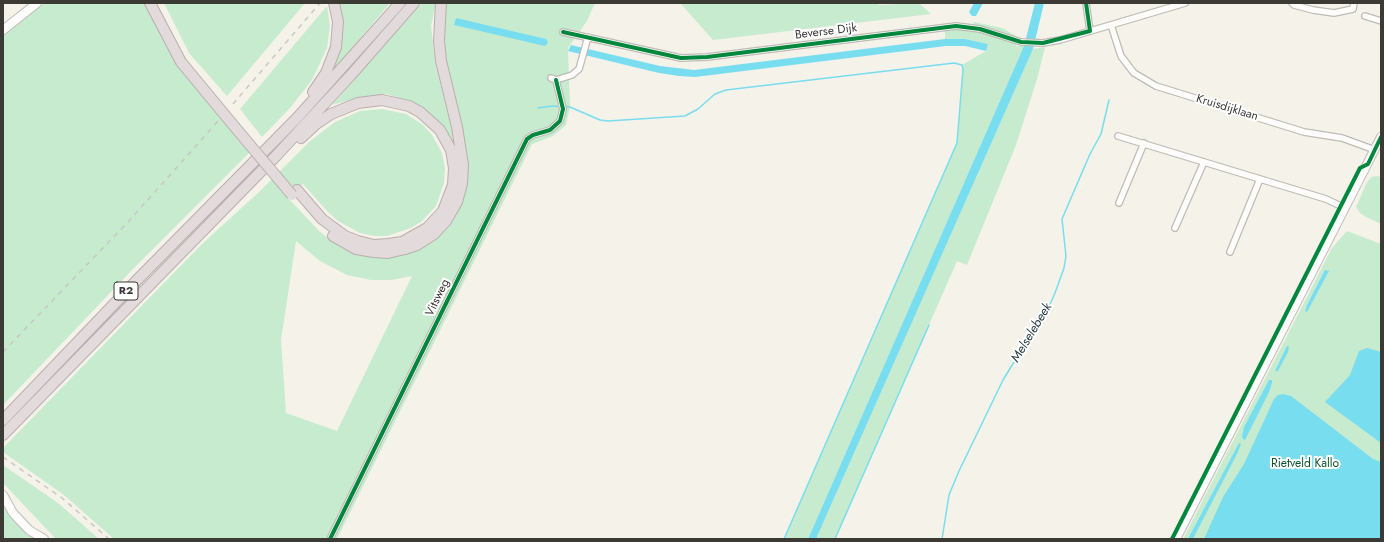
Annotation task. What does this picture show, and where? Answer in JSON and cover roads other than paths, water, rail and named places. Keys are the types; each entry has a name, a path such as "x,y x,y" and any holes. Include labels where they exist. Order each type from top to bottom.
{"highway":[{"path":"150,3 181,62 237,124 322,228 356,249 388,253 417,245 434,234 446,221 457,202 462,184 463,165 457,127 441,61 439,41 441,3"},
{"path":"157,3 186,58 237,124"},
{"path":"252,164 318,85 326,73 336,47 338,33 338,22 334,3"},
{"name":"R2","path":"3,420 144,273 297,118 400,3"},
{"name":"R2","path":"3,435 195,239 346,81 414,3"},
{"path":"195,239 316,124 331,114 358,103 382,100 409,106 420,112 440,130 451,150 454,168 453,184 443,210 427,228 402,242 374,245 345,236 322,219 294,192"}],"main road":[{"path":"3,30 37,3"},
{"path":"1176,539 1381,137"},
{"path":"4,496 13,513 24,525 44,539"}],"street":[{"path":"1086,3 1090,31"},
{"name":"Beverse Dijk","path":"563,32 662,54 694,58 956,26 980,29 1021,42 1038,44 1060,40 1185,3"},
{"path":"1292,3 1294,5 1313,10 1334,13 1353,9 1354,3"},
{"path":"1365,16 1381,21"},
{"name":"Kruisdijklaan","path":"1111,25 1121,56 1134,74 1156,86 1304,132 1342,138 1375,150"},
{"name":"Vitsweg","path":"330,539 527,140 555,127 560,122 563,110 562,100 554,79 572,75 578,69 588,37"},
{"path":"1118,136 1326,199 1345,208"},
{"path":"1119,203 1144,144"},
{"path":"1175,228 1204,162"},
{"path":"1230,252 1260,179"}],"water":[{"path":"974,3 983,3 976,16 972,16 969,12"},
{"path":"1035,3 1044,3 1033,49 816,539 808,539 1024,46"},
{"path":"456,18 546,39 548,43 545,46 454,25"},
{"path":"945,39 965,39 988,44 986,51 965,46 946,46 695,77 659,73 568,51 571,45 660,66 694,70"},
{"path":"1325,270 1329,271 1307,312 1305,311 1307,305"},
{"path":"1287,346 1289,347 1288,352 1278,371 1275,371"},
{"path":"1367,348 1381,352 1381,443 1325,402 1350,375 1359,351"},
{"path":"1269,380 1272,380 1272,383 1269,392 1245,440 1242,437 1244,427"},
{"path":"1283,394 1291,396 1373,459 1381,462 1381,539 1204,539 1223,497 1244,464 1274,399 1278,395"},
{"path":"1239,443 1241,444 1237,454 1193,539 1188,539"}],"waterway":[{"path":"538,108 552,106 570,107 600,120 608,121 685,116 698,109 715,94 726,90 954,63 962,65 963,69 957,143 784,539"},
{"name":"Melselebeek","path":"942,539 949,495 959,471 1003,380 1025,344 1044,318 1055,293 1064,268 1066,256 1062,219 1090,154 1101,134 1109,100"},
{"path":"835,539 929,325"}],"railway":[{"path":"233,104 320,3"},
{"path":"3,352 128,222 220,119"},
{"path":"3,457 62,498 109,539"}],"park label":[{"name":"Rietveld Kallo","path":"1305,464"}]}
